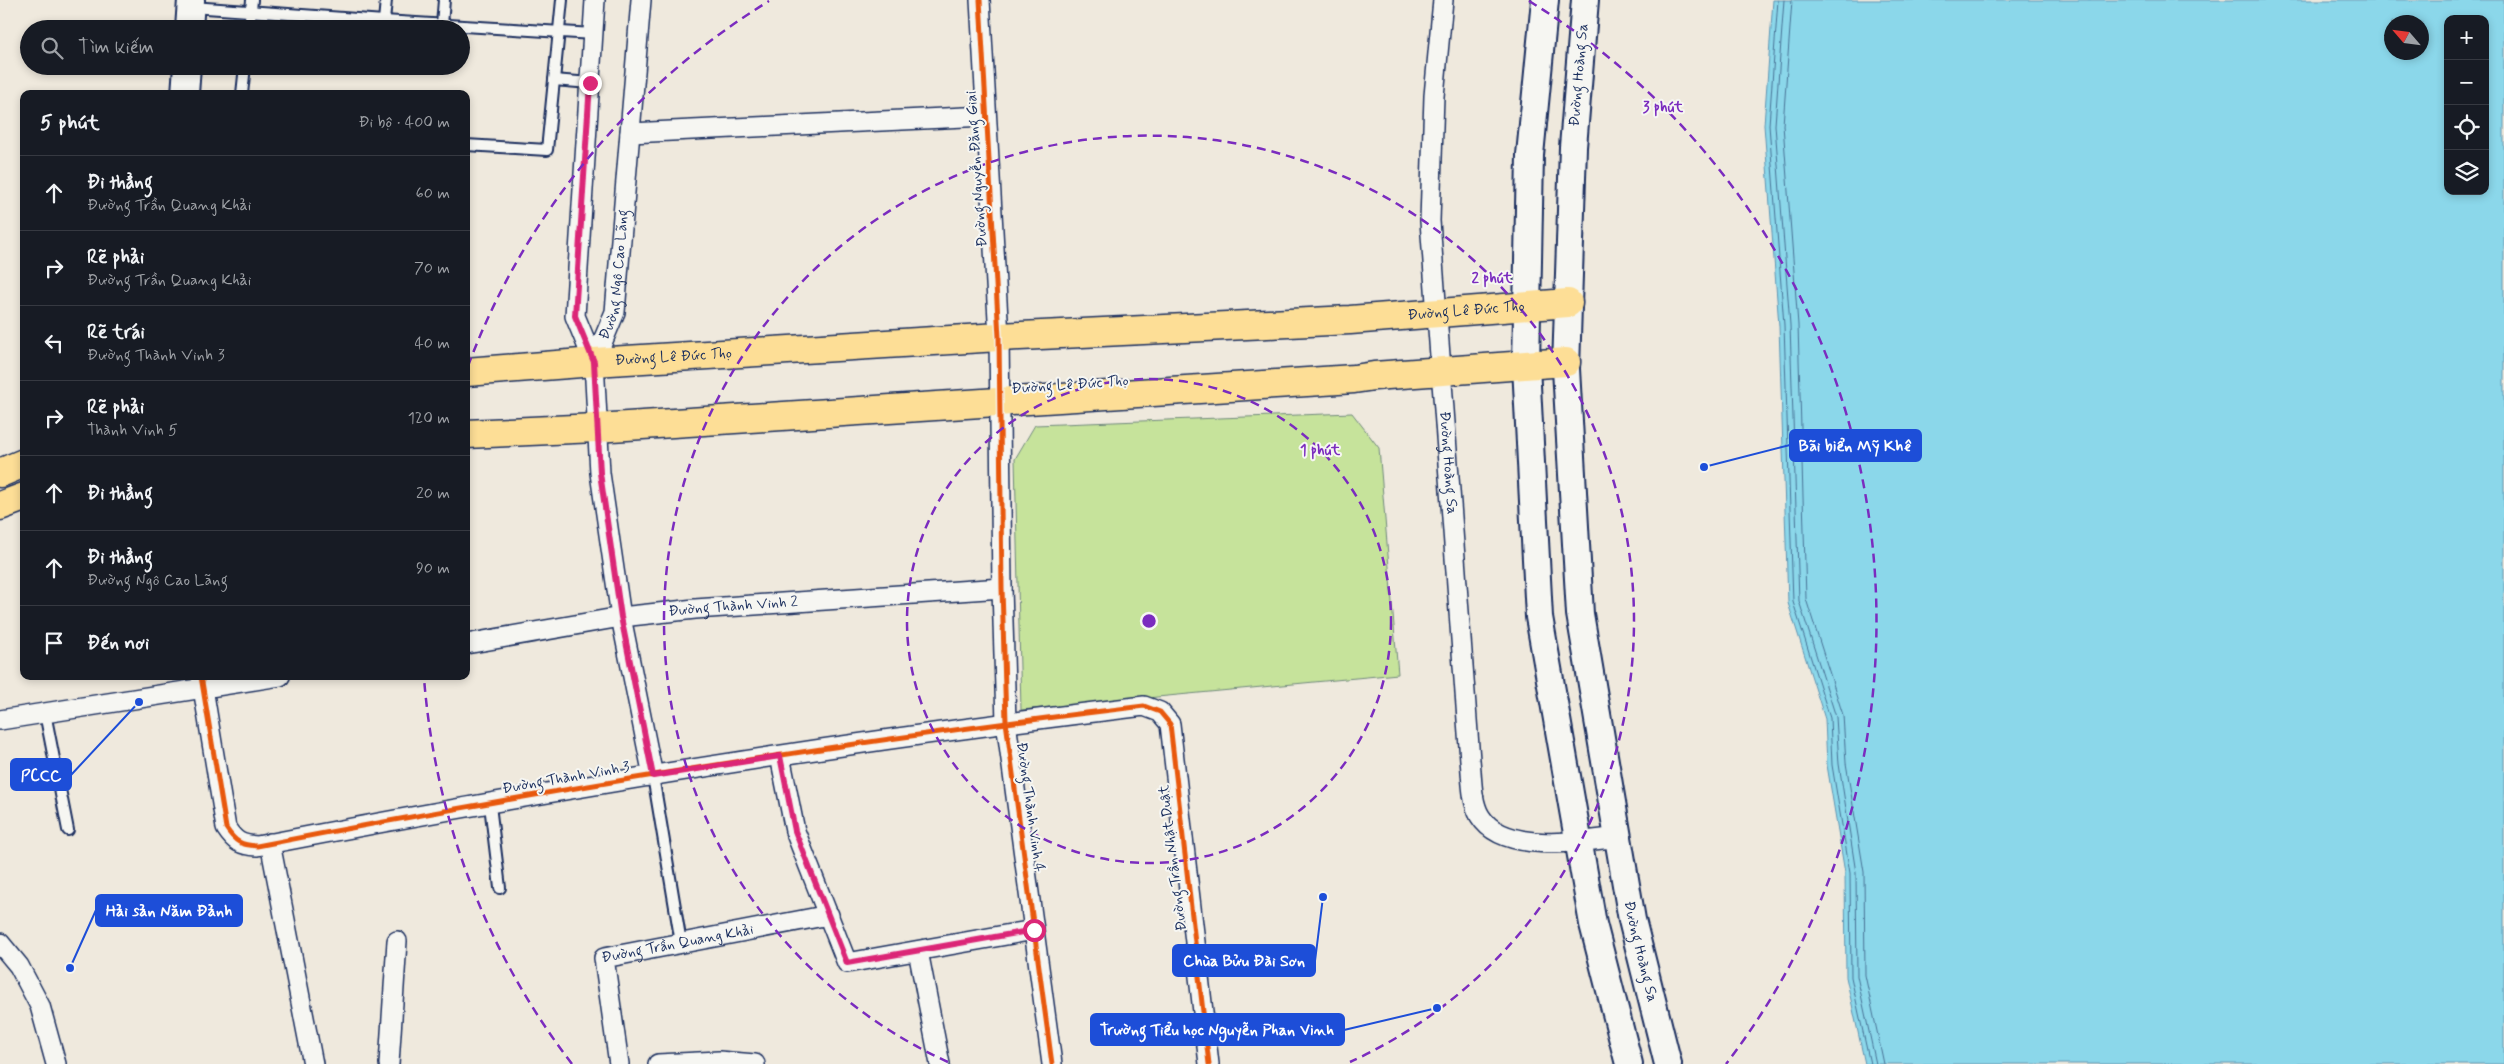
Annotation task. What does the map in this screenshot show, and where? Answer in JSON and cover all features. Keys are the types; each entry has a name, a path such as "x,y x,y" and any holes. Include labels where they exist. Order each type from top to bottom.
{"main road":[{"path":"1545,0 1530,155 1526,366 1539,616 1593,924 1629,1064"},
{"name":"Đường Hoàng Sa","path":"1585,0 1573,147 1566,362 1580,614 1632,920 1668,1064"},
{"path":"185,90 186,75"},
{"name":"Đường Lê Đức Thọ","path":"470,372 594,362 999,337 1350,320 1568,303"},
{"name":"Đường Lê Đức Thọ","path":"470,434 596,428 1354,379 1566,362"},
{"path":"0,473 20,465"},
{"path":"0,506 20,498"}],"street":[{"name":"Đường Ngô Cao Lãng","path":"594,362 575,316 595,0"},
{"name":"Đường Ngô Cao Lãng","path":"594,362 615,312 641,0"},
{"name":"Đường Nguyễn Đăng Giai","path":"980,0 1001,402"},
{"name":"Đường Hoàng Sa","path":"1443,0 1431,153 1430,221 1470,760 1475,804 1480,816 1489,827 1501,835 1524,841 1579,842 1618,837"},
{"path":"630,133 986,116"},
{"path":"594,362 596,428 621,617 653,776"},
{"name":"Đường Thành Vinh 4","path":"1001,402 1002,588 1006,722 1052,1064"},
{"name":"Đường Thành Vinh 2","path":"470,643 621,617 695,609 1002,588"},
{"path":"0,720 202,683 235,680"},
{"name":"Đường Thành Vinh 3","path":"202,683 226,828 241,845 257,846 653,776 1006,722 1144,706 1160,712"},
{"name":"Đường Trần Nhật Duật","path":"1160,712 1170,724 1210,1064"},
{"path":"780,756 795,831 847,963 1034,930"},
{"path":"270,844 313,1064"},
{"name":"Đường Trần Quang Khải","path":"619,1064 604,958 829,915"},
{"path":"389,1064 397,941"},
{"path":"0,943 19,966 40,1006 56,1064"},
{"path":"918,950 940,1064"},
{"path":"658,1064 719,1060 755,1064"}],"lane":[{"path":"250,20 252,0"},
{"path":"384,20 386,0"},
{"path":"442,20 444,0"},
{"path":"470,146 547,150 562,0"},
{"path":"190,12 251,12 369,20"},
{"path":"470,26 593,34"},
{"path":"242,90 244,75"},
{"path":"554,80 590,83"},
{"path":"46,712 68,830"},
{"path":"653,776 681,943"},
{"path":"490,805 500,888"}],"green space":[{"path":"1352,413 1379,448 1398,674 1021,710 1015,459 1035,425"}],"water":[{"path":"1773,0 2504,0 2504,1064 1865,1064 1846,977 1845,873 1827,765 1825,719 1788,603 1779,326 1764,125"}],"cycle path":[{"path":"980,0 999,337 1002,588 1006,722 1052,1064"},
{"path":"202,680 226,828 232,837 239,842 257,846 478,805 810,751 1144,706 1160,712 1170,724 1209,1064"}],"place":[{"name":"Bãi biển Mỹ Khê","path":"1704,467"},
{"name":"PCCC","path":"139,702"},
{"name":"Chùa Bửu Đài Sơn","path":"1323,897"},
{"name":"Hải sản Năm Đảnh","path":"70,968"},
{"name":"Trường Tiểu học Nguyễn Phan Vinh","path":"1437,1008"}],"route":[{"path":"590,83 576,274 575,316 594,362 596,428 600,473 621,617 653,776 780,756 795,831 847,963 1034,930"}]}
